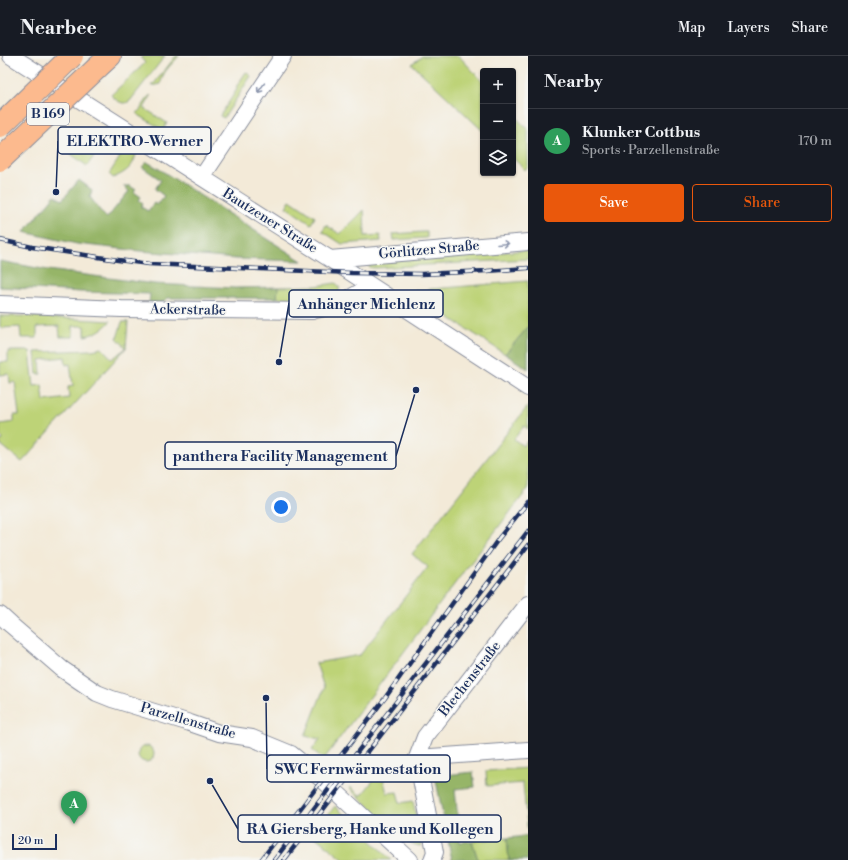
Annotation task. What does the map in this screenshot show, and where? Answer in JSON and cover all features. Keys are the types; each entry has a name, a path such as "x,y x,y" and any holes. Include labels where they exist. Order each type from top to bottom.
{"main road":[{"name":"B 169","path":"0,126 72,56"},
{"name":"B 169","path":"0,160 103,62"}],"street":[{"name":"Bautzener Straße","path":"11,56 330,259 528,388"},
{"path":"202,177 283,56"},
{"name":"Görlitzer Straße","path":"330,259 528,242"},
{"name":"Ackerstraße","path":"0,304 121,309 312,311 339,304 371,286"},
{"name":"Blechenstraße","path":"418,758 425,737 528,604"},
{"name":"Parzellenstraße","path":"0,614 62,669 97,693 112,700 219,733 252,738 291,754 323,780 410,860"},
{"path":"432,860 435,852 418,758 528,750"}],"green space":[{"path":"144,56 165,56 130,101 122,103 118,101 111,95 145,63 141,58"},
{"path":"176,56 179,56 165,72 161,80 161,84 152,86"},
{"path":"422,56 459,56 480,79 480,128 412,64"},
{"path":"246,72 251,76 224,118 220,116 237,89 236,87"},
{"path":"150,95 151,96 144,108 167,123 163,130 137,114"},
{"path":"516,117 528,130 528,167 525,170 516,161"},
{"path":"105,134 136,154 131,166 122,174 113,178 109,174 120,157 102,145 87,166 68,152 83,136"},
{"path":"147,162 302,261 237,259 140,251 77,244 24,232 55,195 62,200 79,180 92,190 90,197 107,218 129,191 123,186 130,186 136,190 134,192 141,197 139,200 143,203 141,207 148,211 154,203 157,205 164,196 155,189 161,180 142,167"},
{"path":"290,200 315,217 311,224 286,207"},
{"path":"364,210 365,236 380,235 381,241 342,244 322,231 326,225 340,234"},
{"path":"427,232 427,238 394,240 393,234"},
{"path":"528,250 528,259 376,268 369,267 368,265 368,263"},
{"path":"0,261 48,270 155,284 235,288 278,287 277,298 168,298 161,304 149,303 150,294 81,292 0,287"},
{"path":"528,281 528,327 505,354 407,291"},
{"path":"336,283 339,288 338,294 315,302 295,304 290,299 277,298 278,287 316,286"},
{"path":"0,316 111,321 99,331 85,336 85,326 73,326 73,337 60,337 59,326 37,327 37,338 21,338 20,327 0,328"},
{"path":"122,322 128,322 126,348 117,338"},
{"path":"528,327 528,369 505,354"},
{"path":"102,348 112,359 126,348 22,462 0,444 0,440 2,441 3,439 0,436 0,424 14,422 14,415 19,415 15,382 10,383 9,374 0,375 0,362 8,362 8,351 30,351 34,386 42,385 44,401 69,398 68,387 73,386 70,364 66,365 65,357 40,360 41,374 37,374 35,352 92,350"},
{"path":"528,406 528,429 524,426 514,439 523,446 528,440 528,489 459,578 324,759 312,750 320,739 305,736 324,688 316,663 360,655 428,567 412,554"},
{"path":"143,746 149,746 154,751 152,760 149,762 143,762 138,757 138,751"},
{"path":"528,768 528,836 523,783 487,786 486,771"},
{"path":"381,770 387,793 397,792 400,803 413,801 422,845 414,845 403,838 349,788 350,787 361,796"},
{"path":"473,772 475,787 455,789 460,842 472,841 478,860 452,860 435,776"},
{"path":"335,806 391,860 344,860 313,835"},
{"path":"528,836 528,860 509,860 507,838"},
{"path":"507,838 509,860 478,860 472,841"}],"railway":[{"path":"0,240 32,247 149,264 352,273 422,274 528,268"},
{"path":"261,860 385,698 499,538 528,502"},
{"path":"274,860 528,531"},
{"path":"284,860 528,545"}],"place":[{"name":"ELEKTRO-Werner","path":"56,192"},
{"name":"Anhänger Michlenz","path":"279,362"},
{"name":"panthera Facility Management","path":"416,390"},
{"name":"SWC Fernwärmestation","path":"266,698"},
{"name":"RA Giersberg, Hanke und Kollegen","path":"210,781"},
{"name":"Klunker Cottbus","path":"74,824"}]}
